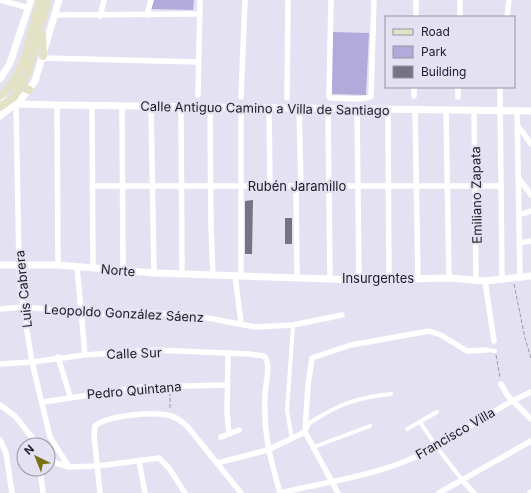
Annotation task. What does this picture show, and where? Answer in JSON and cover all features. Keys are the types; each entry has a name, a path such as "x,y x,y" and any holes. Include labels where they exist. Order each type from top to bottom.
{"main road":[{"path":"17,84 40,0"},
{"path":"0,107 3,99 29,69 48,0"},
{"path":"41,27 43,57"},
{"path":"17,84 30,90"}],"street":[{"path":"0,0 29,8"},
{"path":"0,79 10,63 31,0"},
{"path":"0,116 16,104 30,90 35,81 59,0"},
{"path":"100,16 104,0"},
{"path":"147,15 151,0"},
{"path":"198,95 200,0"},
{"path":"241,97 245,0"},
{"path":"287,98 288,0"},
{"path":"331,0 329,97 352,99 369,98 371,96 374,0"},
{"path":"416,0 416,16"},
{"path":"460,0 460,16"},
{"path":"507,16 509,0"},
{"path":"55,15 100,16 199,14"},
{"path":"43,57 198,62"},
{"path":"414,88 414,96"},
{"path":"458,88 458,97"},
{"path":"500,88 502,280"},
{"name":"Calle Antiguo Camino a Villa de Santiago","path":"3,99 16,104 92,106 531,111"},
{"name":"Luis Cabrera","path":"16,104 19,265 23,307 32,362 52,441 69,467"},
{"path":"57,105 58,265"},
{"path":"92,106 93,268"},
{"path":"122,106 123,271"},
{"path":"151,107 154,273"},
{"path":"181,107 182,274"},
{"path":"210,108 213,275"},
{"path":"241,108 241,186 238,276 241,323"},
{"path":"269,108 270,186"},
{"path":"297,277 299,108"},
{"path":"328,109 330,278"},
{"path":"357,109 359,280"},
{"path":"388,109 390,280"},
{"path":"415,109 418,279"},
{"path":"446,109 449,278"},
{"name":"Emiliano Zapata","path":"474,110 476,281"},
{"path":"516,278 519,244 517,110"},
{"path":"518,126 531,144"},
{"path":"519,180 531,195"},
{"name":"Rubén Jaramillo","path":"93,186 501,186"},
{"path":"519,214 531,211"},
{"path":"519,244 531,241"},
{"name":"Norte","path":"0,265 58,265 154,273 238,276"},
{"path":"77,267 80,313 86,355"},
{"name":"Insurgentes","path":"238,276 359,280 449,278 476,281 502,280 531,276"},
{"path":"485,281 494,341"},
{"name":"Leopoldo González Sáenz","path":"0,309 23,307 65,310 80,313 102,314 147,312 192,315 241,323 255,327 293,325 342,315"},
{"path":"292,439 287,410 293,325"},
{"path":"338,493 305,432 308,385 312,358 351,345 428,331 441,335 467,351 495,351"},
{"name":"Calle Sur","path":"0,364 32,362 58,357 156,350 258,354 267,359 264,423 268,450"},
{"path":"228,353 227,385 230,434"},
{"path":"58,357 70,396"},
{"path":"501,384 511,400 531,419"},
{"name":"Pedro Quintana","path":"43,402 70,396 143,387 170,385 227,385"},
{"name":"Francisco Villa","path":"280,493 374,472 407,460 436,446 511,400 531,392"},
{"path":"217,463 268,450 292,439 305,432 310,423 332,408 351,401 391,394"},
{"path":"1,406 15,416 32,437"},
{"path":"407,429 437,412"},
{"path":"97,493 100,493 94,428 102,422 121,416 170,416 187,426 241,493"},
{"path":"420,422 436,446 474,493"},
{"path":"314,447 370,426"},
{"path":"221,437 239,430"},
{"path":"0,440 12,493"},
{"path":"439,493 463,481 531,441"},
{"path":"268,450 280,493"},
{"path":"56,463 69,467 98,466 157,458 162,460 186,493"},
{"path":"139,461 145,493"},
{"path":"41,477 43,493"}],"path":[{"path":"516,278 525,338 531,358"},
{"path":"495,351 501,384"},
{"path":"170,385 170,416"}],"green space":[{"path":"154,0 194,0 193,10 151,9"},
{"path":"333,32 369,33 366,95 329,94"}],"building":[{"path":"253,200 252,254 245,254 245,201"},
{"path":"285,218 292,218 292,244 285,244"}]}
